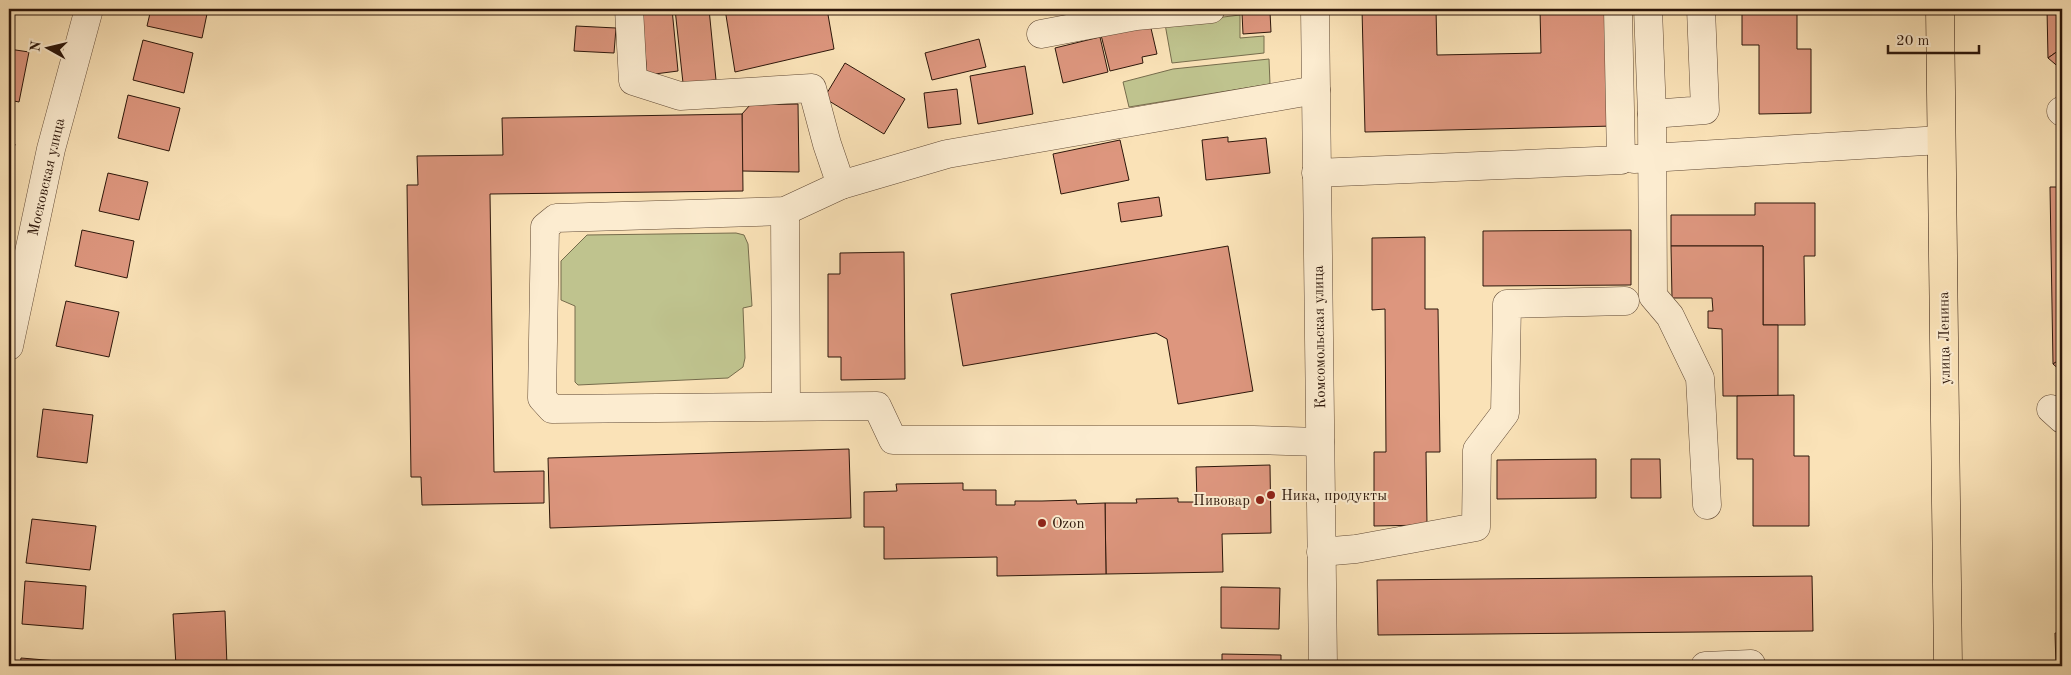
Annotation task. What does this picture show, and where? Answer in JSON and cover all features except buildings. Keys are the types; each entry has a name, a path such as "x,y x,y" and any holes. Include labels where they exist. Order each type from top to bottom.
{"main road":[{"name":"улица Ленина","path":"1940,9 1948,666"}],"street":[{"name":"Московская улица","path":"9,346 51,149 89,9"},
{"path":"629,9 633,81 680,96 812,88 827,144 841,185"},
{"path":"1041,34 1136,16 1211,9"},
{"name":"Комсомольская улица","path":"1315,9 1323,666"},
{"path":"1618,9 1621,160"},
{"path":"1648,9 1652,114 1654,296 1670,316 1700,378 1707,505"},
{"path":"1652,114 1705,110 1701,9"},
{"path":"1316,90 948,154 841,185 785,211 556,218 545,227 542,398 552,409 877,406 893,440 1253,440 1320,442"},
{"path":"1316,173 1621,160 1941,140"},
{"path":"785,211 786,406"},
{"path":"1321,552 1356,549 1476,527 1477,450 1505,413 1507,304 1625,301"},
{"path":"1706,666 1751,664"}],"green space":[{"path":"1240,15 1240,38 1264,36 1264,53 1172,63 1165,24"},
{"path":"1269,59 1270,84 1129,107 1123,82 1173,69"},
{"path":"736,233 744,235 748,244 752,306 743,308 745,358 743,367 728,378 578,385 575,382 575,306 561,300 561,261 587,235"}],"place":[{"name":"Ника, продукты","path":"1271,495"},
{"name":"Пивовар","path":"1260,500"},
{"name":"Ozon","path":"1042,523"}]}
